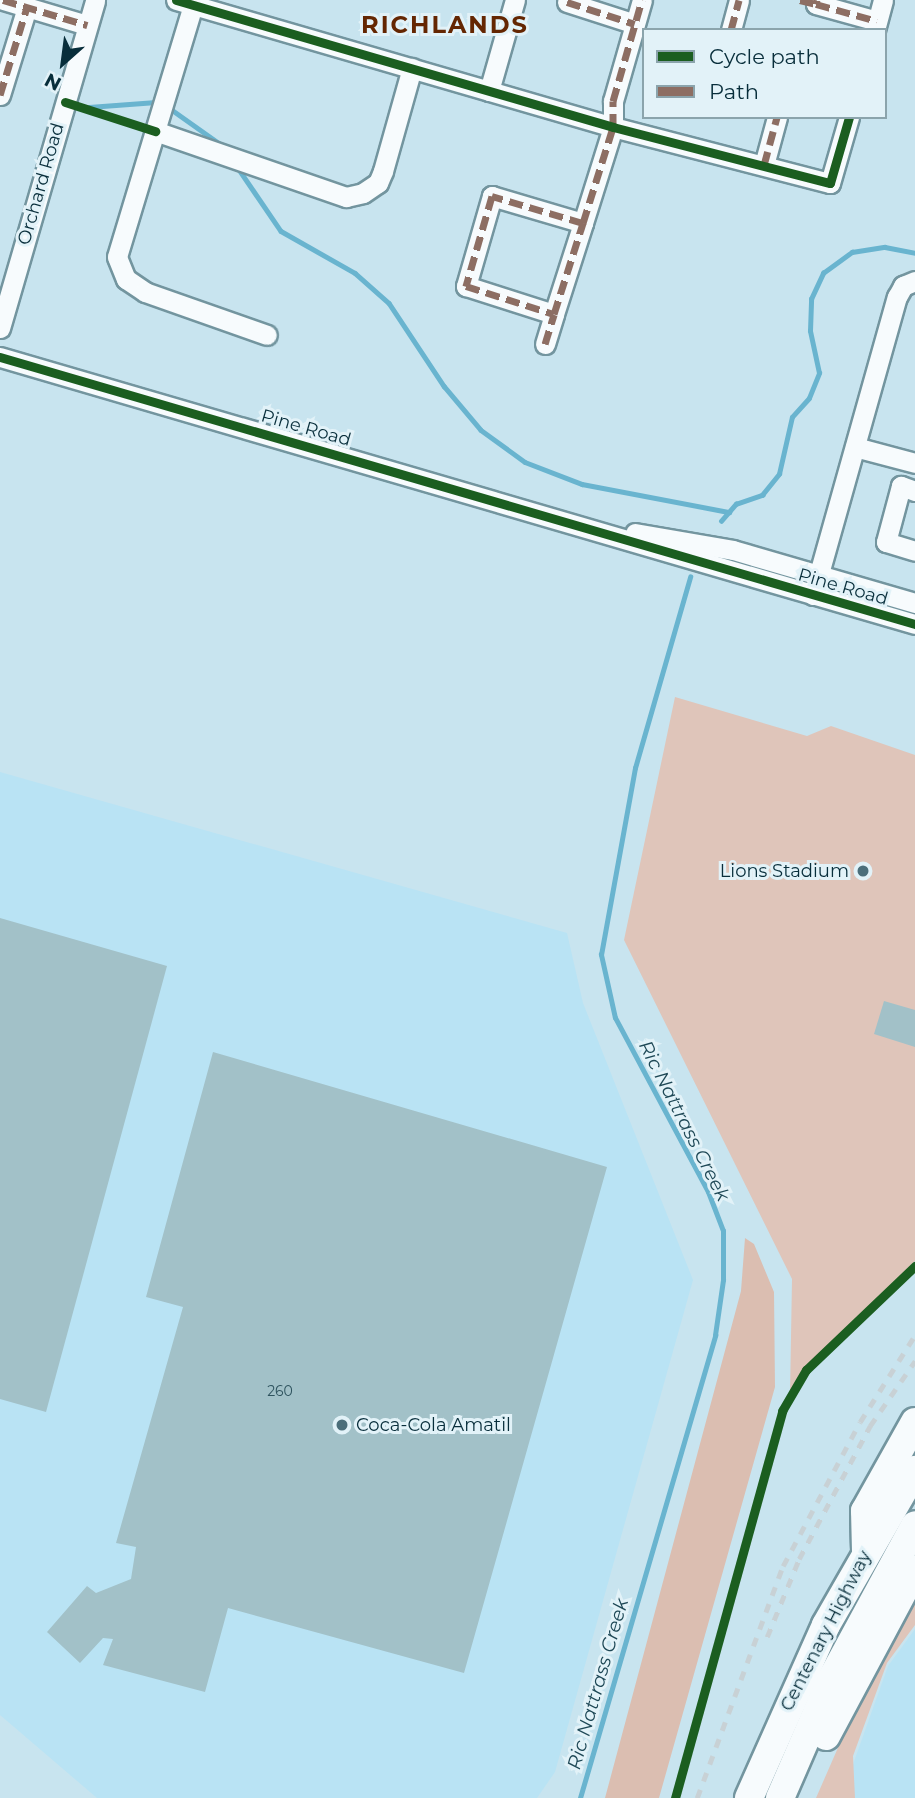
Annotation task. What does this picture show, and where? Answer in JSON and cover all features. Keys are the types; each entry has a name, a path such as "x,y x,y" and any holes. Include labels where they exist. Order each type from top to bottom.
{"highway":[{"path":"866,1551 865,1511 915,1422"},
{"name":"Centenary Highway","path":"749,1798 794,1691 866,1551 915,1470"},
{"name":"Centenary Highway","path":"780,1798 836,1670 915,1525"},
{"path":"799,1798 859,1669 915,1569"}],"street":[{"path":"3,0 87,25"},
{"name":"Orchard Road","path":"0,328 95,0"},
{"path":"489,91 515,0"},
{"path":"545,344 613,127 613,102 642,0"},
{"path":"732,28 739,0"},
{"path":"811,1 876,25 883,0"},
{"path":"267,335 145,292 127,279 117,257 155,131 184,2 613,127 830,183 848,119"},
{"path":"568,2 635,24"},
{"path":"0,95 27,7"},
{"path":"155,131 346,197 363,193 378,183 383,171 412,68"},
{"path":"764,165 776,119"},
{"path":"554,314 466,286 492,196 583,223"},
{"path":"813,595 897,297 903,286 915,281"},
{"name":"Pine Road","path":"0,357 602,530 636,544 915,624"},
{"path":"855,447 915,463"},
{"path":"915,491 901,486 886,542 915,551"},
{"name":"Pine Road","path":"602,530 733,550 915,603"}],"shaded area":[{"path":"675,697 807,736 831,726 915,755 915,1261 806,1370 790,1394 792,1279 624,940"},
{"path":"0,772 567,933 583,1003 693,1280 555,1772 537,1798 97,1798 0,1715"},
{"path":"745,1238 754,1244 774,1292 775,1387 659,1798 605,1798 741,1291"},
{"path":"915,1602 915,1625 887,1663 853,1756 855,1798 816,1798 861,1695"},
{"path":"915,1629 915,1798 841,1798 888,1666"}],"building":[{"path":"0,918 167,966 46,1412 0,1399"},
{"path":"884,1001 915,1010 915,1047 874,1034"},
{"name":"Coca-Cola Amatil","path":"213,1052 607,1167 464,1673 228,1608 205,1692 103,1665 113,1639 103,1638 80,1663 47,1632 87,1586 96,1593 131,1579 136,1547 116,1543 183,1307 146,1297"}],"waterway":[{"path":"89,107 156,102"},
{"path":"168,107 220,144"},
{"path":"238,168 281,231 355,273 389,303 444,386 481,430 525,462 582,484 729,512"},
{"name":"Ric Nattrass Creek","path":"721,521 736,504 762,495 779,474 792,417 809,398 819,373 810,331 811,299 823,273 852,252 885,247 915,253"},
{"name":"Ric Nattrass Creek","path":"580,1798 715,1335 723,1280 723,1231 708,1192 615,1018 601,955 635,768 690,577"}],"railway":[{"path":"697,1798 783,1566 860,1422 915,1335"},
{"path":"767,1637 799,1559 870,1426 915,1361"}],"marked path":[{"path":"3,0 87,25"},
{"path":"583,223 492,196 466,286 554,314 583,223 613,127 613,101 642,0"},
{"path":"732,28 739,0"},
{"path":"800,0 816,4"},
{"path":"817,0 816,4 877,21"},
{"path":"567,2 635,24"},
{"path":"0,95 27,7"},
{"path":"764,165 776,119"},
{"path":"545,344 554,314"}],"cycle path":[{"path":"176,0 613,127 830,183 848,119"},
{"path":"65,102 155,131"},
{"path":"0,357 915,624"},
{"path":"675,1798 782,1411 806,1370 915,1266"}],"place":[{"name":"Lions Stadium","path":"863,871"},
{"name":"Coca-Cola Amatil","path":"342,1425"}],"district":[{"name":"RICHLANDS","path":"445,25"}]}
